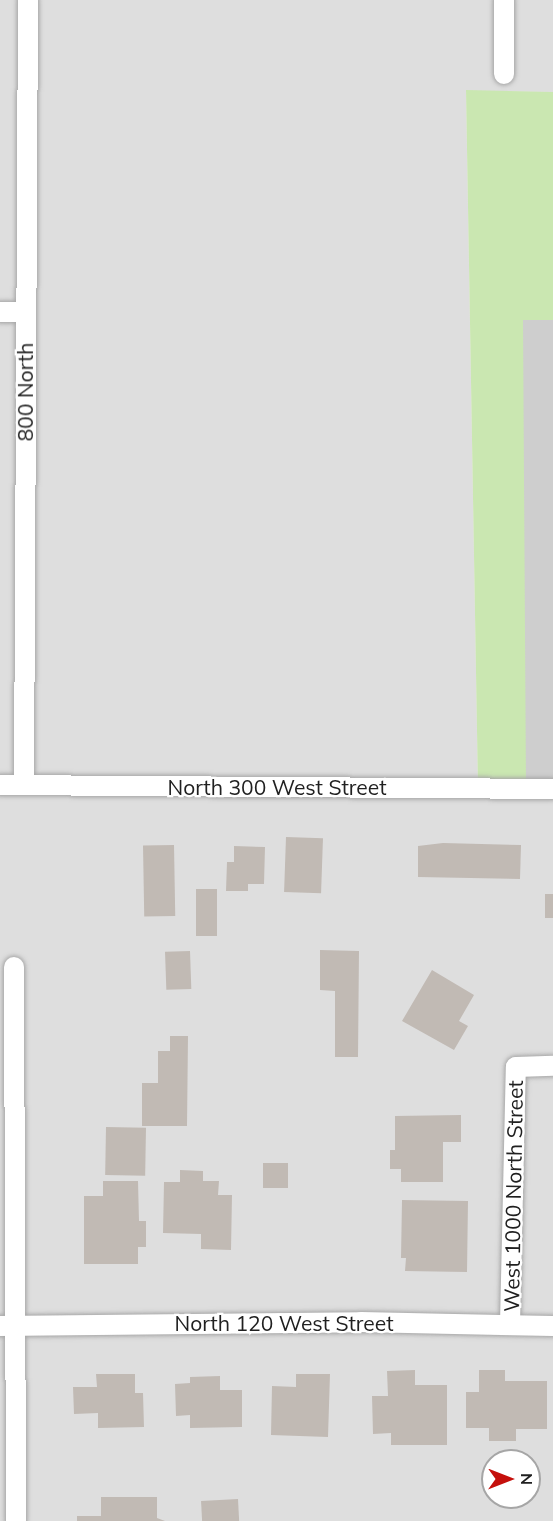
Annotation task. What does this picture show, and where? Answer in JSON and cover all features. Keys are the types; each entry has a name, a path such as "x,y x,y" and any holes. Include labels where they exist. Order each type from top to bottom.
{"street":[{"name":"800 North","path":"24,785 28,0"},
{"path":"504,0 504,74"},
{"path":"0,312 25,312"},
{"name":"North 300 West Street","path":"0,785 553,789"},
{"path":"14,967 8,1326 16,1521"},
{"name":"West 1000 North Street","path":"510,1324 516,1067 553,1066"},
{"name":"North 120 West Street","path":"8,1326 510,1324 553,1326"}],"shaded area":[{"path":"0,0 553,0 553,92 466,91 478,788 553,789 553,1521 0,1521"},
{"path":"523,320 553,320 553,788 523,788"}],"green space":[{"path":"466,90 553,92 553,320 523,320 526,788 478,788"}],"building":[{"path":"286,837 323,838 321,893 284,892"},
{"path":"443,843 521,845 520,879 418,877 418,846"},
{"path":"174,845 175,916 144,917 143,846"},
{"path":"234,846 265,847 264,884 248,884 248,891 226,891 227,862 234,862"},
{"path":"196,889 217,889 217,936 196,936"},
{"path":"545,894 553,894 553,918 545,918"},
{"path":"320,950 359,951 358,1057 335,1057 335,991 320,990"},
{"path":"190,951 191,989 166,990 165,952"},
{"path":"432,970 474,995 459,1021 468,1026 454,1050 402,1021"},
{"path":"170,1036 188,1036 187,1126 142,1126 142,1083 158,1083 158,1051 170,1051"},
{"path":"461,1115 461,1142 443,1142 443,1182 401,1182 401,1169 390,1169 390,1150 395,1150 395,1116"},
{"path":"106,1127 146,1128 145,1176 105,1175"},
{"path":"263,1163 288,1163 288,1188 263,1188"},
{"path":"180,1170 203,1171 203,1181 219,1181 218,1195 232,1195 231,1250 201,1249 201,1234 163,1233 164,1182 180,1182"},
{"path":"103,1181 138,1181 139,1221 146,1221 146,1247 138,1247 138,1264 84,1264 84,1196 103,1196"},
{"path":"402,1200 468,1201 467,1272 405,1271 406,1258 401,1258"},
{"path":"415,1370 415,1385 447,1385 447,1445 391,1445 391,1433 373,1434 372,1396 388,1396 387,1371"},
{"path":"479,1370 505,1370 505,1381 547,1381 547,1429 516,1429 516,1441 489,1441 489,1428 466,1428 466,1392 479,1392"},
{"path":"96,1374 135,1374 135,1393 143,1393 144,1427 98,1428 98,1413 74,1414 73,1387 97,1387"},
{"path":"296,1374 330,1374 328,1437 271,1435 272,1386 296,1387"},
{"path":"220,1376 220,1390 242,1390 242,1427 190,1428 190,1415 176,1416 175,1384 190,1383 190,1377"},
{"path":"101,1497 157,1497 157,1518 165,1521 77,1521 77,1516 101,1516"},
{"path":"238,1499 239,1521 202,1521 201,1501"}]}
